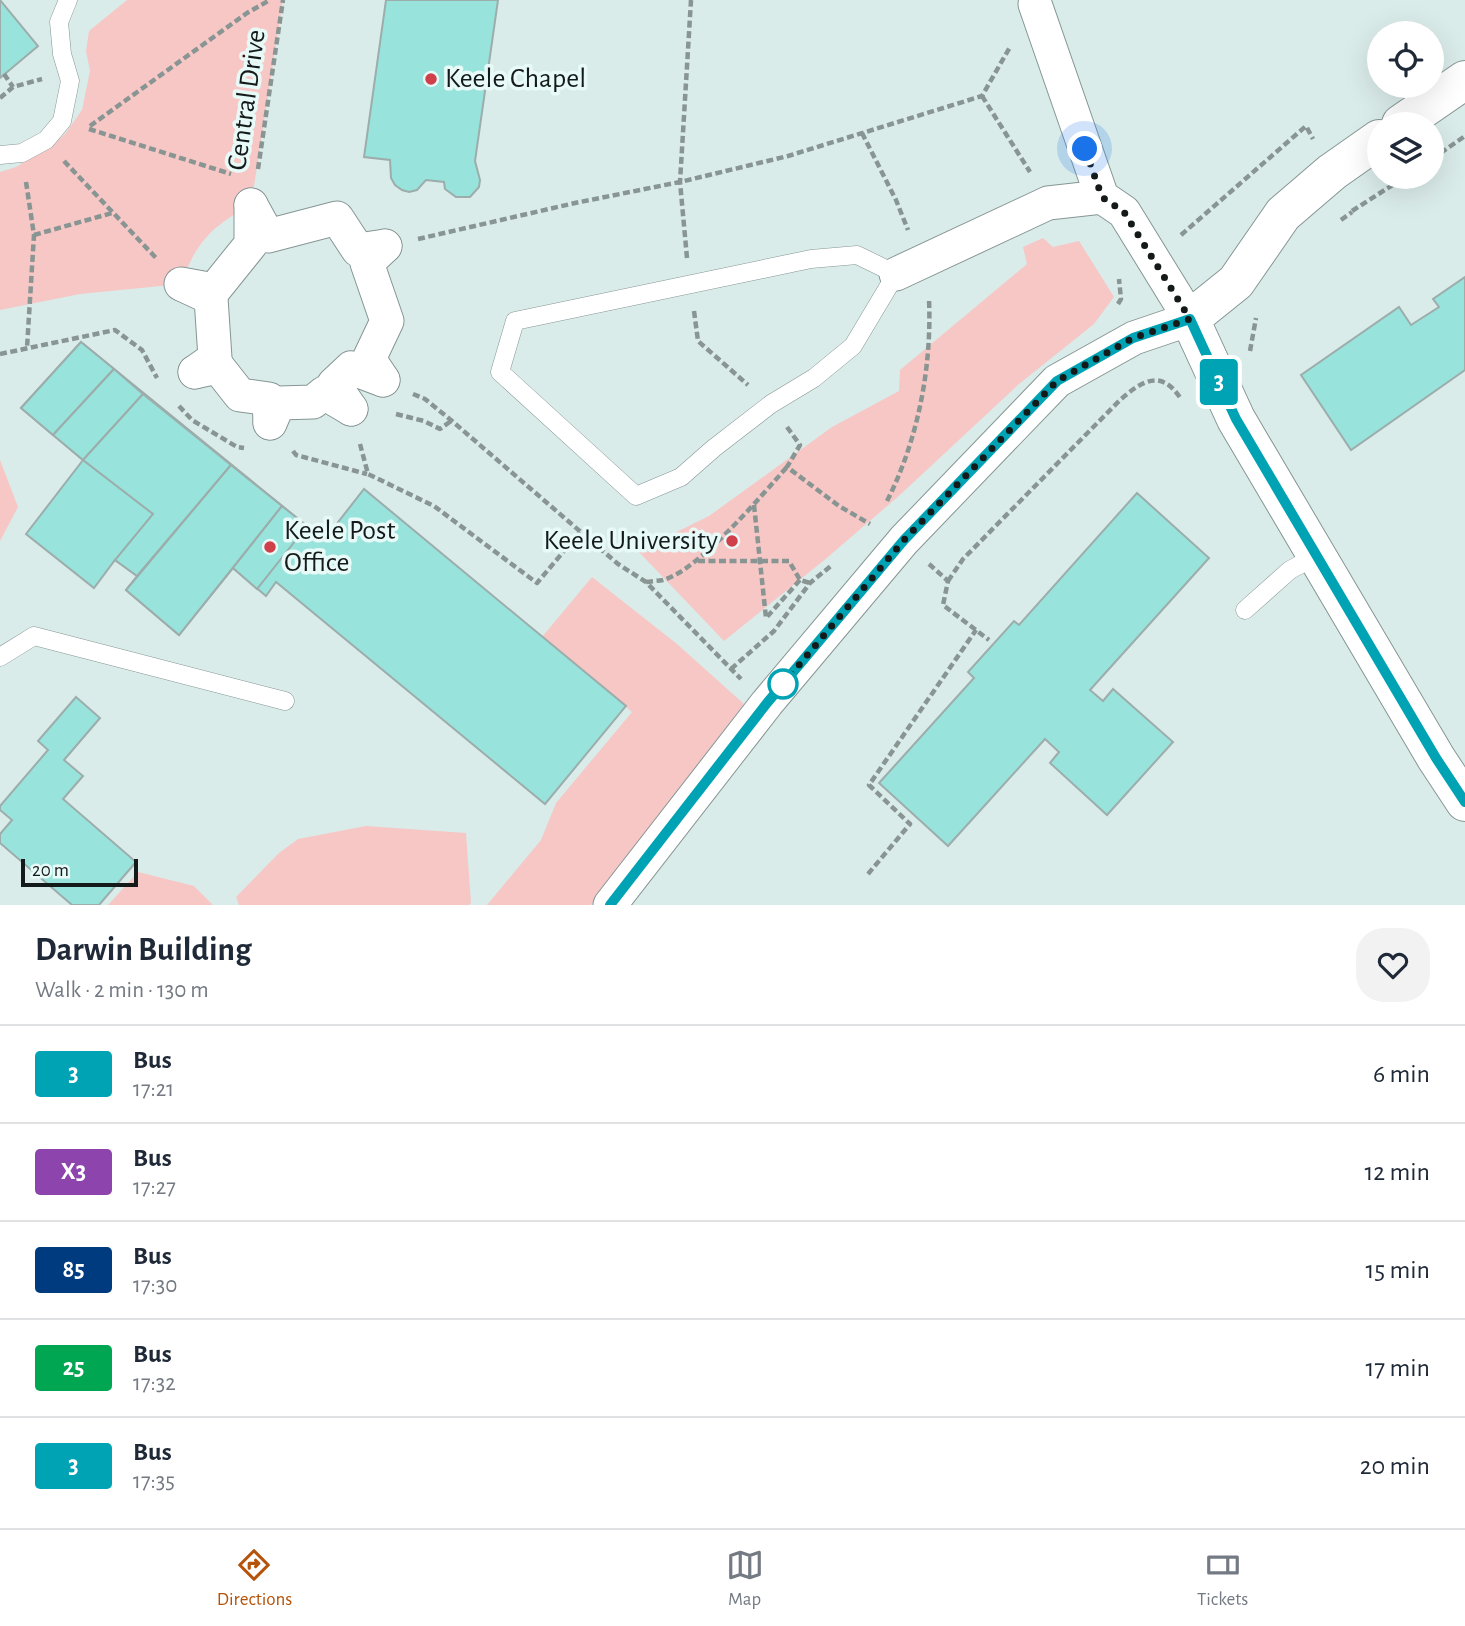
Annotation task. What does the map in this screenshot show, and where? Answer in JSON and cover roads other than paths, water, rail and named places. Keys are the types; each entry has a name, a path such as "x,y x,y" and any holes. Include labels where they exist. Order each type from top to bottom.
{"street":[{"path":"1035,4 1102,197 1124,212 1190,319 1236,419 1436,758 1465,802"},
{"path":"1418,112 1465,80"},
{"path":"610,905 767,703 904,540 1057,381 1133,338 1190,319 1236,282 1283,214 1332,172 1367,147"},
{"path":"254,193 268,236 337,218 358,250 385,246 367,263 387,321 369,359 383,380 351,368 334,384 351,409 324,393 313,402 279,403 270,423 269,399 240,396 218,367 195,372 215,358 211,299 181,284 214,290 251,244 254,193"},
{"path":"897,274 1048,203 1102,197"}],"lane":[{"path":"0,155 22,153 46,141 62,121 70,81 62,54 59,22 68,0"},
{"path":"857,255 897,274 853,346 814,378 771,404 681,477 636,496 500,372 515,321 811,259 857,255"},
{"path":"1245,610 1290,570 1316,556"},
{"path":"0,657 34,636 285,701"}],"place":[{"name":"Keele Chapel","path":"431,79"},
{"name":"Keele University","path":"732,541"},
{"name":"Keele Post Office","path":"270,547"}]}
